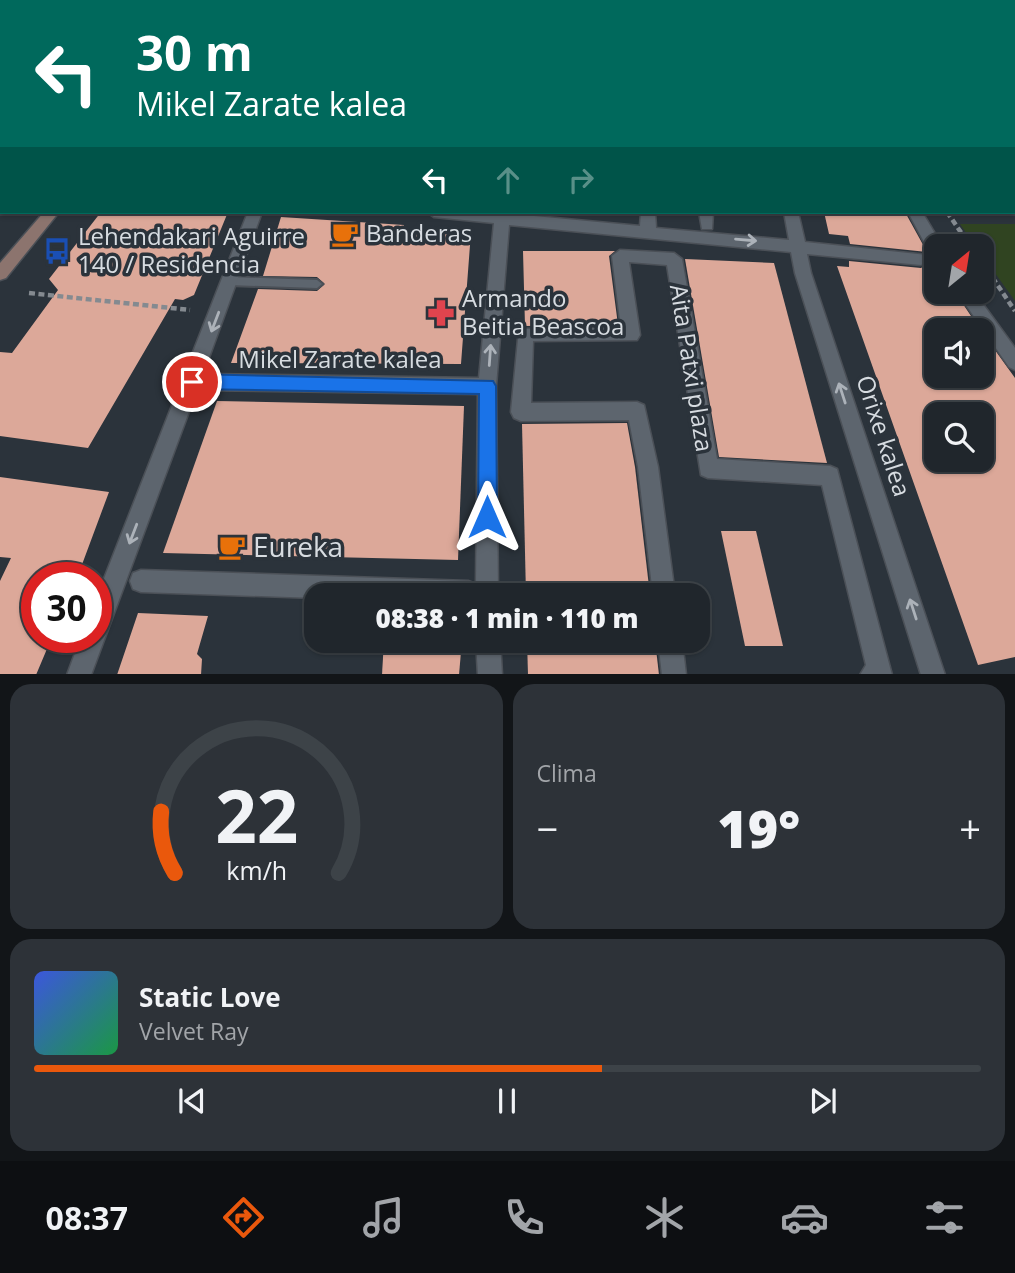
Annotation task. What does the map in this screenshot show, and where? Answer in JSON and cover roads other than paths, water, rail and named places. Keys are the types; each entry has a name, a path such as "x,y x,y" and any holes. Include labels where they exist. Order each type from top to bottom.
{"main road":[{"path":"0,274 50,214"}],"street":[{"path":"112,589 254,214"},
{"path":"457,214 502,218 582,219 648,232 921,259"},
{"path":"648,214 648,232"},
{"name":"Orixe kalea","path":"791,214 803,273 933,674"},
{"path":"916,214 928,234"},
{"path":"478,583 487,386 502,218"},
{"name":"Aita Patxi plaza","path":"662,583 648,467 637,411 521,412 525,334 631,335 620,256 674,259 708,468 830,476 880,673 872,674"},
{"path":"974,304 1015,362"},
{"name":"Mikel Zarate kalea","path":"192,382 487,386"},
{"path":"141,581 304,587"},
{"path":"79,674 87,653"},
{"path":"489,653 490,674"},
{"path":"672,653 674,674"}],"lane":[{"path":"229,281 317,284"}],"place":[{"name":"Banderas","path":"345,234"},
{"name":"Lehendakari Aguirre 140 / Residencia","path":"57,251"},
{"name":"Armando Beitia Beascoa","path":"441,313"},
{"name":"Eureka","path":"232,547"}]}
